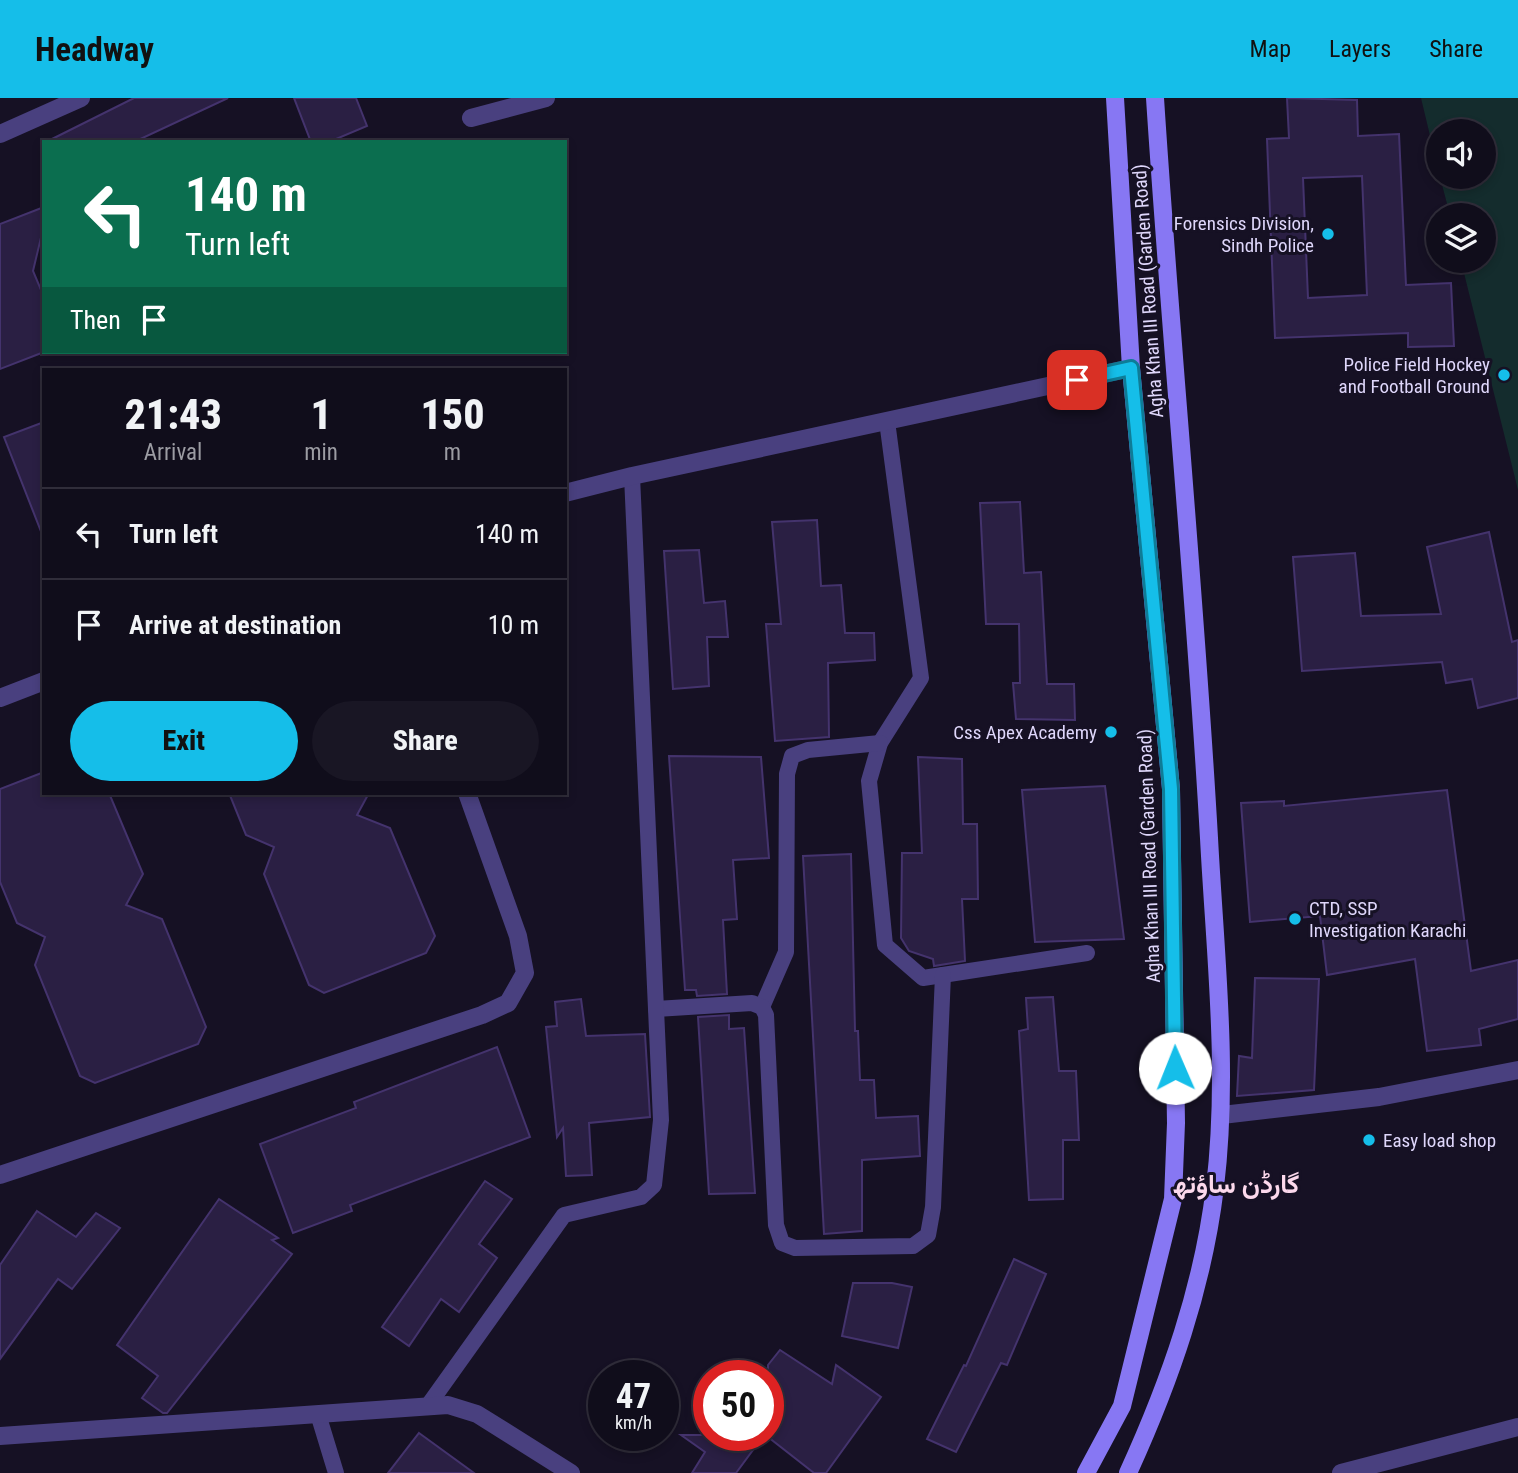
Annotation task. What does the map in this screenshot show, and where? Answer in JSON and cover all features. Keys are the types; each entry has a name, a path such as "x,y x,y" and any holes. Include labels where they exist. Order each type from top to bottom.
{"main road":[{"name":"Agha Khan III Road (Garden Road)","path":"1086,1473 1122,1406 1173,1199 1176,1123 1171,789 1131,368 1115,98"},
{"name":"Agha Khan III Road (Garden Road)","path":"1128,1473 1155,1413 1186,1331 1215,1189 1222,1115 1201,694 1155,98"}],"street":[{"path":"0,134 81,98"},
{"path":"471,118 546,98"},
{"path":"567,492 1131,368"},
{"path":"0,698 42,682"},
{"path":"0,1175 482,1015 508,1003 525,973 518,936 468,795"},
{"path":"1222,1115 1379,1097 1518,1070"},
{"path":"0,1436 448,1405 477,1413 571,1473"},
{"path":"1341,1473 1518,1427"}],"lane":[{"path":"887,421 921,678 880,743 869,780 885,945 923,978 1087,953"},
{"path":"427,1407 564,1214 641,1197 654,1185 660,1120 632,476"},
{"path":"762,1007 786,952 787,774 792,757 808,750 880,743"},
{"path":"656,1009 752,1003 762,1007 766,1015 776,1225 782,1243 795,1248 913,1246 928,1234 933,1207 943,975"},
{"path":"318,1414 336,1473"}],"green space":[{"name":"Police Field Hockey and Football Ground","path":"1421,98 1518,98 1518,490 1464,273 1496,273 1496,203 1447,203 1443,189 1496,189 1496,119 1426,119"}],"building":[{"path":"134,98 228,98 138,140 50,140"},
{"path":"294,98 356,98 367,126 334,140 310,140"},
{"path":"1287,98 1357,100 1358,136 1399,134 1406,285 1451,283 1454,346 1408,347 1408,333 1275,338 1267,139 1289,138","holes":["1362,176 1367,295 1308,298 1303,178"]},
{"path":"42,208 42,233 33,271 42,292 42,353 0,369 0,224"},
{"path":"42,423 42,534 4,437"},
{"path":"1020,502 1024,573 1041,572 1047,684 1074,684 1075,720 1016,719 1013,683 1020,683 1019,624 986,624 980,503"},
{"path":"817,520 821,586 841,585 845,633 874,633 875,660 828,663 829,737 775,741 766,624 781,624 772,522"},
{"path":"1489,532 1512,642 1518,640 1518,698 1478,708 1472,679 1446,683 1442,662 1302,671 1293,557 1355,553 1361,616 1441,614 1427,547"},
{"path":"699,550 704,603 725,601 728,637 707,637 709,686 673,689 664,551"},
{"path":"669,756 761,757 769,858 733,860 737,919 723,920 727,994 697,996 696,990 685,990"},
{"path":"918,757 962,759 963,824 977,824 978,899 962,899 965,961 934,966 933,959 909,951 901,938 902,853 922,853"},
{"path":"42,773 42,795 110,795 143,874 126,905 162,919 206,1027 198,1044 95,1083 80,1076 35,965 45,937 17,923 0,882 0,789"},
{"path":"1105,786 1124,939 1035,942 1022,790"},
{"path":"1447,790 1471,971 1518,960 1518,1019 1479,1029 1481,1045 1427,1051 1415,959 1327,975 1320,916 1250,922 1241,803 1284,801 1284,806"},
{"path":"230,795 368,795 357,815 390,828 435,936 426,953 324,993 309,985 264,874 274,847 246,835"},
{"path":"851,854 855,1031 858,1031 860,1080 874,1080 876,1118 918,1116 920,1156 862,1160 862,1231 824,1234 803,856"},
{"path":"1255,978 1319,979 1314,1090 1237,1096 1239,1056 1252,1058"},
{"path":"1053,997 1059,1071 1076,1071 1079,1140 1063,1140 1063,1199 1029,1200 1019,1031 1028,1029 1026,998"},
{"path":"581,999 586,1036 645,1034 650,1117 589,1123 592,1175 566,1176 563,1128 557,1137 546,1027 557,1026 555,1002"},
{"path":"729,1015 729,1029 744,1028 755,1193 709,1194 698,1017"},
{"path":"497,1047 530,1137 350,1205 352,1211 293,1233 260,1144 356,1108 354,1102"},
{"path":"485,1181 512,1199 479,1244 497,1258 459,1312 441,1299 409,1346 382,1327"},
{"path":"219,1199 278,1238 272,1240 292,1254 167,1413 163,1413 142,1398 158,1376 117,1345"},
{"path":"37,1211 76,1237 96,1213 120,1228 72,1289 58,1279 0,1359 0,1265"},
{"path":"1014,1259 1046,1274 1007,1365 1001,1363 956,1452 927,1439 964,1365 966,1366"},
{"path":"853,1283 892,1283 912,1287 898,1348 842,1336"},
{"path":"780,1350 832,1384 836,1365 881,1397 826,1473 814,1473 784,1450 784,1360 772,1360"},
{"path":"419,1433 474,1473 388,1473"},
{"path":"681,1435 693,1435 693,1444"},
{"path":"752,1451 736,1473 692,1473 705,1452"}],"place":[{"name":"Forensics Division, Sindh Police","path":"1328,234"},
{"name":"Police Field Hockey and Football Ground","path":"1504,375"},
{"name":"Css Apex Academy","path":"1111,732"},
{"name":"CTD, SSP Investigation Karachi","path":"1295,919"},
{"name":"Easy load shop","path":"1369,1140"}],"district":[{"name":"گارڈن ساؤتھ","path":"1236,1184"}],"route":[{"path":"1077,380 1131,368 1171,789 1175,1068"}]}
